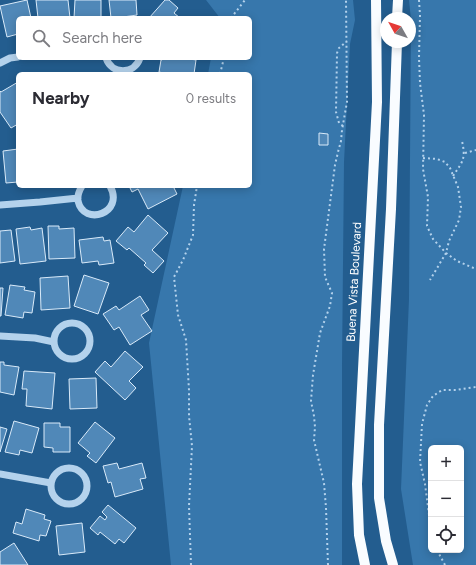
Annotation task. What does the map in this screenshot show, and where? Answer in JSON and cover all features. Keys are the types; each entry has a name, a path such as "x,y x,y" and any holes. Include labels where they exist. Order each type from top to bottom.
{"main road":[{"name":"Buena Vista Boulevard","path":"365,565 359,535 357,484 377,102 376,0"},
{"path":"397,12 398,0"},
{"path":"393,565 386,541 379,498 379,425 392,209 397,48"}],"street":[{"path":"0,63 10,58 16,57"},
{"path":"107,60 109,65 125,71 136,66 139,60"},
{"path":"81,188 78,192 79,204 87,213 93,215 99,215 105,212 113,204 114,198 111,188"},
{"path":"0,205 78,198"},
{"path":"78,323 87,330 90,336 89,347 86,352 75,358 69,358 59,353 54,342 57,331 61,326 66,324 78,323"},
{"path":"0,336 35,338 54,342"},
{"path":"75,468 80,471 87,482 86,493 78,501 67,504 57,499 51,483 57,472 62,469 75,468"},
{"path":"0,474 51,483"}],"path":[{"path":"233,16 245,0"},
{"path":"328,565 324,483 314,440 315,427 311,401 313,375 320,333 330,306 332,293 325,277 324,249 335,165 342,141 343,126 348,102 346,0"},
{"path":"419,0 419,58 424,115 423,169 428,197 427,226 433,239 446,253 457,261 476,268"},
{"path":"343,126 340,123 336,112 337,53 339,48 347,41"},
{"path":"220,72 224,60"},
{"path":"453,176 464,159 465,153 462,141"},
{"path":"465,153 476,150"},
{"path":"423,158 438,159 445,162 450,168 458,187 461,207 459,220 449,241 446,253 430,280"},
{"path":"190,565 189,506 192,446 189,416 189,383 186,340 178,315 174,277 193,235 194,204 197,188"},
{"path":"429,517 425,484 420,462 422,424 427,405 433,396 442,390 456,390 476,387"},
{"path":"439,553 445,565"}],"shaded area":[{"path":"206,0 353,0 355,20 350,44 344,162 342,565 171,565 149,343 183,188 252,188 252,72 208,72 211,60 252,60 252,16 218,16"},
{"path":"409,0 476,0 476,565 413,565 401,489 409,299 411,48 416,48 416,12 410,12"}],"building":[{"path":"27,0 31,16 16,16 16,35 7,37 0,6"},
{"path":"36,0 68,0 70,16 38,16"},
{"path":"75,0 101,0 101,16 74,16"},
{"path":"109,0 136,0 137,15 111,16"},
{"path":"165,0 169,0 178,8 174,13 178,16 151,16"},
{"path":"161,60 196,60 194,72 159,72"},
{"path":"16,83 16,125 11,128 0,112 0,91 1,92"},
{"path":"319,133 328,134 328,145 319,145"},
{"path":"16,149 16,182 6,183 3,151"},
{"path":"130,188 174,188 177,194 148,209 138,189 132,192"},
{"path":"148,215 168,233 152,250 164,261 153,273 144,265 146,263 129,248 127,250 116,241 128,227 134,232"},
{"path":"48,226 59,226 59,229 74,228 75,258 49,259"},
{"path":"30,227 31,230 42,228 46,261 20,264 16,229"},
{"path":"11,230 15,261 0,263 0,231"},
{"path":"103,237 104,241 110,240 114,263 99,265 98,261 82,263 79,240"},
{"path":"84,275 109,283 98,314 74,306"},
{"path":"68,276 70,308 41,310 40,278"},
{"path":"10,285 25,287 24,290 35,292 32,313 24,312 23,318 5,315"},
{"path":"0,288 3,288 1,316 0,316"},
{"path":"140,296 149,310 141,315 152,331 130,345 119,327 114,330 103,314 116,306 119,310"},
{"path":"125,351 143,367 129,381 136,388 125,400 95,372 105,361 111,367"},
{"path":"0,362 4,362 4,365 19,367 14,395 0,392"},
{"path":"24,371 55,373 52,409 26,406 27,389 22,389"},
{"path":"96,378 97,408 70,409 69,379"},
{"path":"14,421 39,428 32,453 20,450 19,455 5,452"},
{"path":"95,422 115,438 96,463 87,456 90,453 78,443"},
{"path":"44,423 60,423 60,427 70,427 70,452 53,452 53,448 44,447"},
{"path":"0,427 7,429 0,452"},
{"path":"117,463 119,469 142,463 146,478 140,479 143,489 115,497 111,482 108,483 103,466"},
{"path":"108,505 136,528 124,543 119,539 115,544 100,532 98,535 90,528 100,516 105,520 107,517 102,512"},
{"path":"26,509 45,515 44,519 51,521 46,536 40,535 39,541 13,533 16,522 22,524"},
{"path":"82,523 85,552 59,555 56,526"},
{"path":"14,543 28,565 0,565 0,552"}]}
